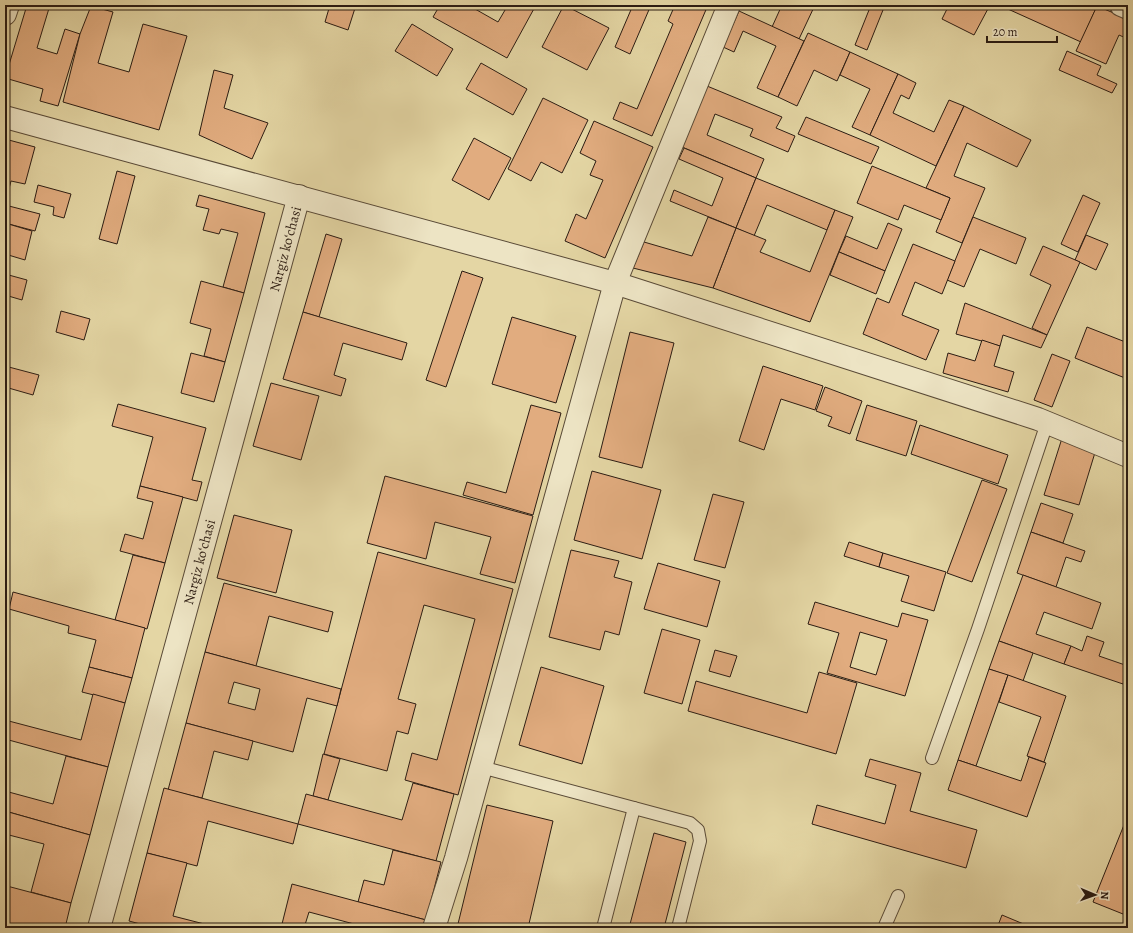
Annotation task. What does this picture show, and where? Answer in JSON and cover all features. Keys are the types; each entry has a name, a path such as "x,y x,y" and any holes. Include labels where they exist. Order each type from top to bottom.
{"street":[{"path":"5,14 8,5"},
{"path":"434,928 456,858 615,283 729,5"},
{"path":"1121,5 1128,8"},
{"path":"5,116 615,283 1047,423 1128,456"},
{"name":"Nargiz koʻchasi","path":"99,928 299,196"}],"lane":[{"path":"932,758 978,629 1047,423"},
{"path":"481,767 690,823 698,830 700,841 678,928"},
{"path":"603,928 634,808"},
{"path":"884,928 898,896"}],"building":[{"path":"27,5 50,5 37,48 57,54 65,29 80,34 58,106 40,101 43,89 5,78"},
{"path":"330,5 356,5 348,30 325,22"},
{"path":"440,5 468,5 498,22 508,5 536,5 507,58 433,17"},
{"path":"564,5 609,28 587,70 542,47"},
{"path":"633,5 651,5 630,54 615,47"},
{"path":"675,5 708,5 652,136 613,119 620,102 637,109 673,24 668,21"},
{"path":"782,5 815,5 799,39 772,27"},
{"path":"871,5 885,5 867,50 855,45"},
{"path":"949,5 990,5 974,35 942,19"},
{"path":"999,5 1095,5 1097,6 1081,42"},
{"path":"91,6 113,12 98,63 129,72 143,24 187,36 159,130 63,102 80,34"},
{"path":"1097,6 1128,19 1128,39 1119,35 1106,64 1076,51"},
{"path":"739,11 804,41 778,97 757,88 776,46 743,31 734,52 723,47"},
{"path":"412,24 453,49 437,76 395,51"},
{"path":"808,33 850,52 837,81 814,70 797,106 778,97"},
{"path":"1067,51 1101,66 1097,75 1117,84 1112,93 1059,70"},
{"path":"850,52 898,74 870,135 852,127 870,89 840,75"},
{"path":"481,63 527,89 513,115 466,89"},
{"path":"214,70 233,75 224,108 268,123 252,159 199,135"},
{"path":"898,74 916,83 909,99 901,95 893,113 934,132 949,100 964,106 936,166 870,135"},
{"path":"707,86 782,117 776,128 795,136 788,152 750,136 753,129 715,114 707,135 764,159 756,178 682,147"},
{"path":"543,98 588,120 562,173 541,162 531,181 508,169"},
{"path":"964,106 1031,140 1017,167 967,143 954,176 985,188 962,243 936,232 950,198 926,188"},
{"path":"806,117 879,147 871,164 798,134"},
{"path":"594,121 653,147 605,258 565,241 576,214 586,219 603,180 590,175 596,161 580,153"},
{"path":"474,138 511,158 489,200 452,180"},
{"path":"5,139 35,147 25,184 11,181 5,204"},
{"path":"684,148 756,178 736,228 670,201 674,190 712,206 723,178 679,159"},
{"path":"872,166 950,198 941,220 904,205 898,220 857,203"},
{"path":"117,171 135,176 117,244 99,239"},
{"path":"756,178 835,210 827,230 767,205 754,236 736,228"},
{"path":"38,185 71,194 64,218 53,215 54,207 34,202"},
{"path":"199,195 265,213 244,293 223,287 238,233 221,229 219,234 203,230 209,209 196,206"},
{"path":"1083,195 1100,203 1078,252 1061,244"},
{"path":"5,205 40,214 35,231 5,223"},
{"path":"835,210 853,217 810,322 713,288 736,228 766,240 760,252 810,272"},
{"path":"708,217 736,228 713,288 633,268 644,242 692,256"},
{"path":"973,217 1026,238 1016,264 980,249 964,287 947,280"},
{"path":"5,223 32,231 25,260 5,254"},
{"path":"888,223 902,229 885,271 839,252 846,236 877,249"},
{"path":"326,234 342,239 319,317 303,312"},
{"path":"1086,235 1108,244 1096,270 1075,260"},
{"path":"913,244 955,261 942,294 915,282 902,315 939,330 926,360 863,334 877,298 889,303"},
{"path":"1043,246 1080,262 1047,335 1032,328 1051,285 1030,275"},
{"path":"839,252 885,271 876,294 830,275"},
{"path":"462,271 483,278 446,387 426,380"},
{"path":"5,274 27,280 22,300 5,295"},
{"path":"201,281 244,293 225,362 204,356 211,329 190,323"},
{"path":"965,303 1047,335 1041,348 1003,335 1000,346 956,334"},
{"path":"61,311 90,319 84,340 56,332"},
{"path":"303,312 407,343 402,360 343,343 334,375 346,379 341,396 283,379"},
{"path":"512,317 576,336 556,403 492,384"},
{"path":"1087,327 1128,343 1128,369 1125,378 1075,358"},
{"path":"630,332 674,343 642,468 599,457"},
{"path":"982,340 1000,346 994,366 1014,372 1008,392 943,373 948,353 975,361"},
{"path":"191,353 225,362 214,402 181,393"},
{"path":"1052,354 1070,361 1052,407 1034,400"},
{"path":"5,366 39,375 33,395 5,387"},
{"path":"763,366 823,386 815,410 781,399 764,450 739,441"},
{"path":"271,383 319,396 301,460 253,446"},
{"path":"825,387 862,401 850,434 828,426 832,417 816,411"},
{"path":"118,404 206,428 192,480 202,482 197,501 140,486 153,437 112,426"},
{"path":"531,405 561,413 533,515 463,495 467,482 506,493"},
{"path":"867,405 917,421 906,456 856,440"},
{"path":"920,425 1008,455 998,484 911,454"},
{"path":"1063,435 1097,446 1079,505 1044,495"},
{"path":"592,471 661,490 642,559 574,540"},
{"path":"385,476 533,516 515,583 480,574 491,537 435,522 426,559 367,543"},
{"path":"982,480 1007,489 972,582 947,573"},
{"path":"140,486 183,497 165,563 120,551 125,534 143,539 153,502 137,498"},
{"path":"713,494 744,502 725,568 694,560"},
{"path":"1041,503 1073,514 1063,543 1031,532"},
{"path":"234,515 292,530 276,593 217,578"},
{"path":"1031,532 1085,551 1081,562 1066,557 1056,587 1017,573"},
{"path":"849,542 883,553 879,567 844,556"},
{"path":"571,550 619,561 614,577 632,582 619,635 605,631 600,650 549,637"},
{"path":"378,552 513,589 458,795 405,780 412,753 437,760 475,619 424,605 398,699 416,704 408,734 397,731 387,771 324,754"},
{"path":"883,553 946,572 934,611 901,601 909,576 879,567"},
{"path":"133,555 165,563 147,629 115,620"},
{"path":"658,563 720,581 707,627 644,609"},
{"path":"1023,575 1101,603 1092,629 1044,612 1036,634 1071,646 1064,664 999,641"},
{"path":"224,583 333,612 328,632 269,616 256,666 205,652"},
{"path":"13,592 145,628 132,678 89,667 96,640 68,633 69,626 9,609"},
{"path":"815,602 898,627 902,613 928,620 905,696 827,673 839,633 808,624","holes":["860,632 887,640 876,675 850,667"]},
{"path":"662,629 700,640 682,704 644,693"},
{"path":"1087,636 1104,642 1099,656 1128,666 1123,684 1064,664 1071,646 1082,651"},
{"path":"999,641 1033,653 1023,681 989,669"},
{"path":"715,650 737,656 730,677 709,671"},
{"path":"205,652 341,689 337,706 307,698 293,752 186,723","holes":["234,682 260,689 255,710 228,703"]},
{"path":"89,667 132,678 125,703 82,692"},
{"path":"541,667 604,686 582,764 519,745"},
{"path":"989,669 1008,675 976,766 958,760"},
{"path":"819,672 857,683 836,754 688,711 696,681 807,713"},
{"path":"1008,675 1066,696 1044,762 1027,756 1041,717 999,702"},
{"path":"93,694 125,703 108,767 5,739 5,720 81,740"},
{"path":"186,723 253,741 248,760 214,751 202,798 168,790"},
{"path":"323,754 340,759 328,800 313,796"},
{"path":"66,756 108,767 90,835 5,811 5,791 53,804"},
{"path":"1029,757 1046,763 1027,817 948,790 958,760 1021,781"},
{"path":"870,759 921,773 910,811 977,830 966,868 812,824 817,805 885,824 896,785 865,776"},
{"path":"413,783 454,794 436,861 298,824 306,794 402,820"},
{"path":"164,788 298,824 293,844 208,821 197,866 147,853"},
{"path":"487,805 553,821 528,928 457,928"},
{"path":"5,811 90,835 71,903 31,892 44,844 5,834"},
{"path":"1128,815 1128,916 1093,902"},
{"path":"654,833 686,842 664,928 629,928"},
{"path":"393,850 441,862 426,920 358,902 364,880 384,885"},
{"path":"147,853 187,863 173,916 220,928 155,928 129,921"},
{"path":"292,884 426,920 424,928 369,928 309,912 304,928 281,928"},
{"path":"7,886 71,903 65,928 5,928 5,894"},
{"path":"1002,915 1033,928 997,928"}]}
